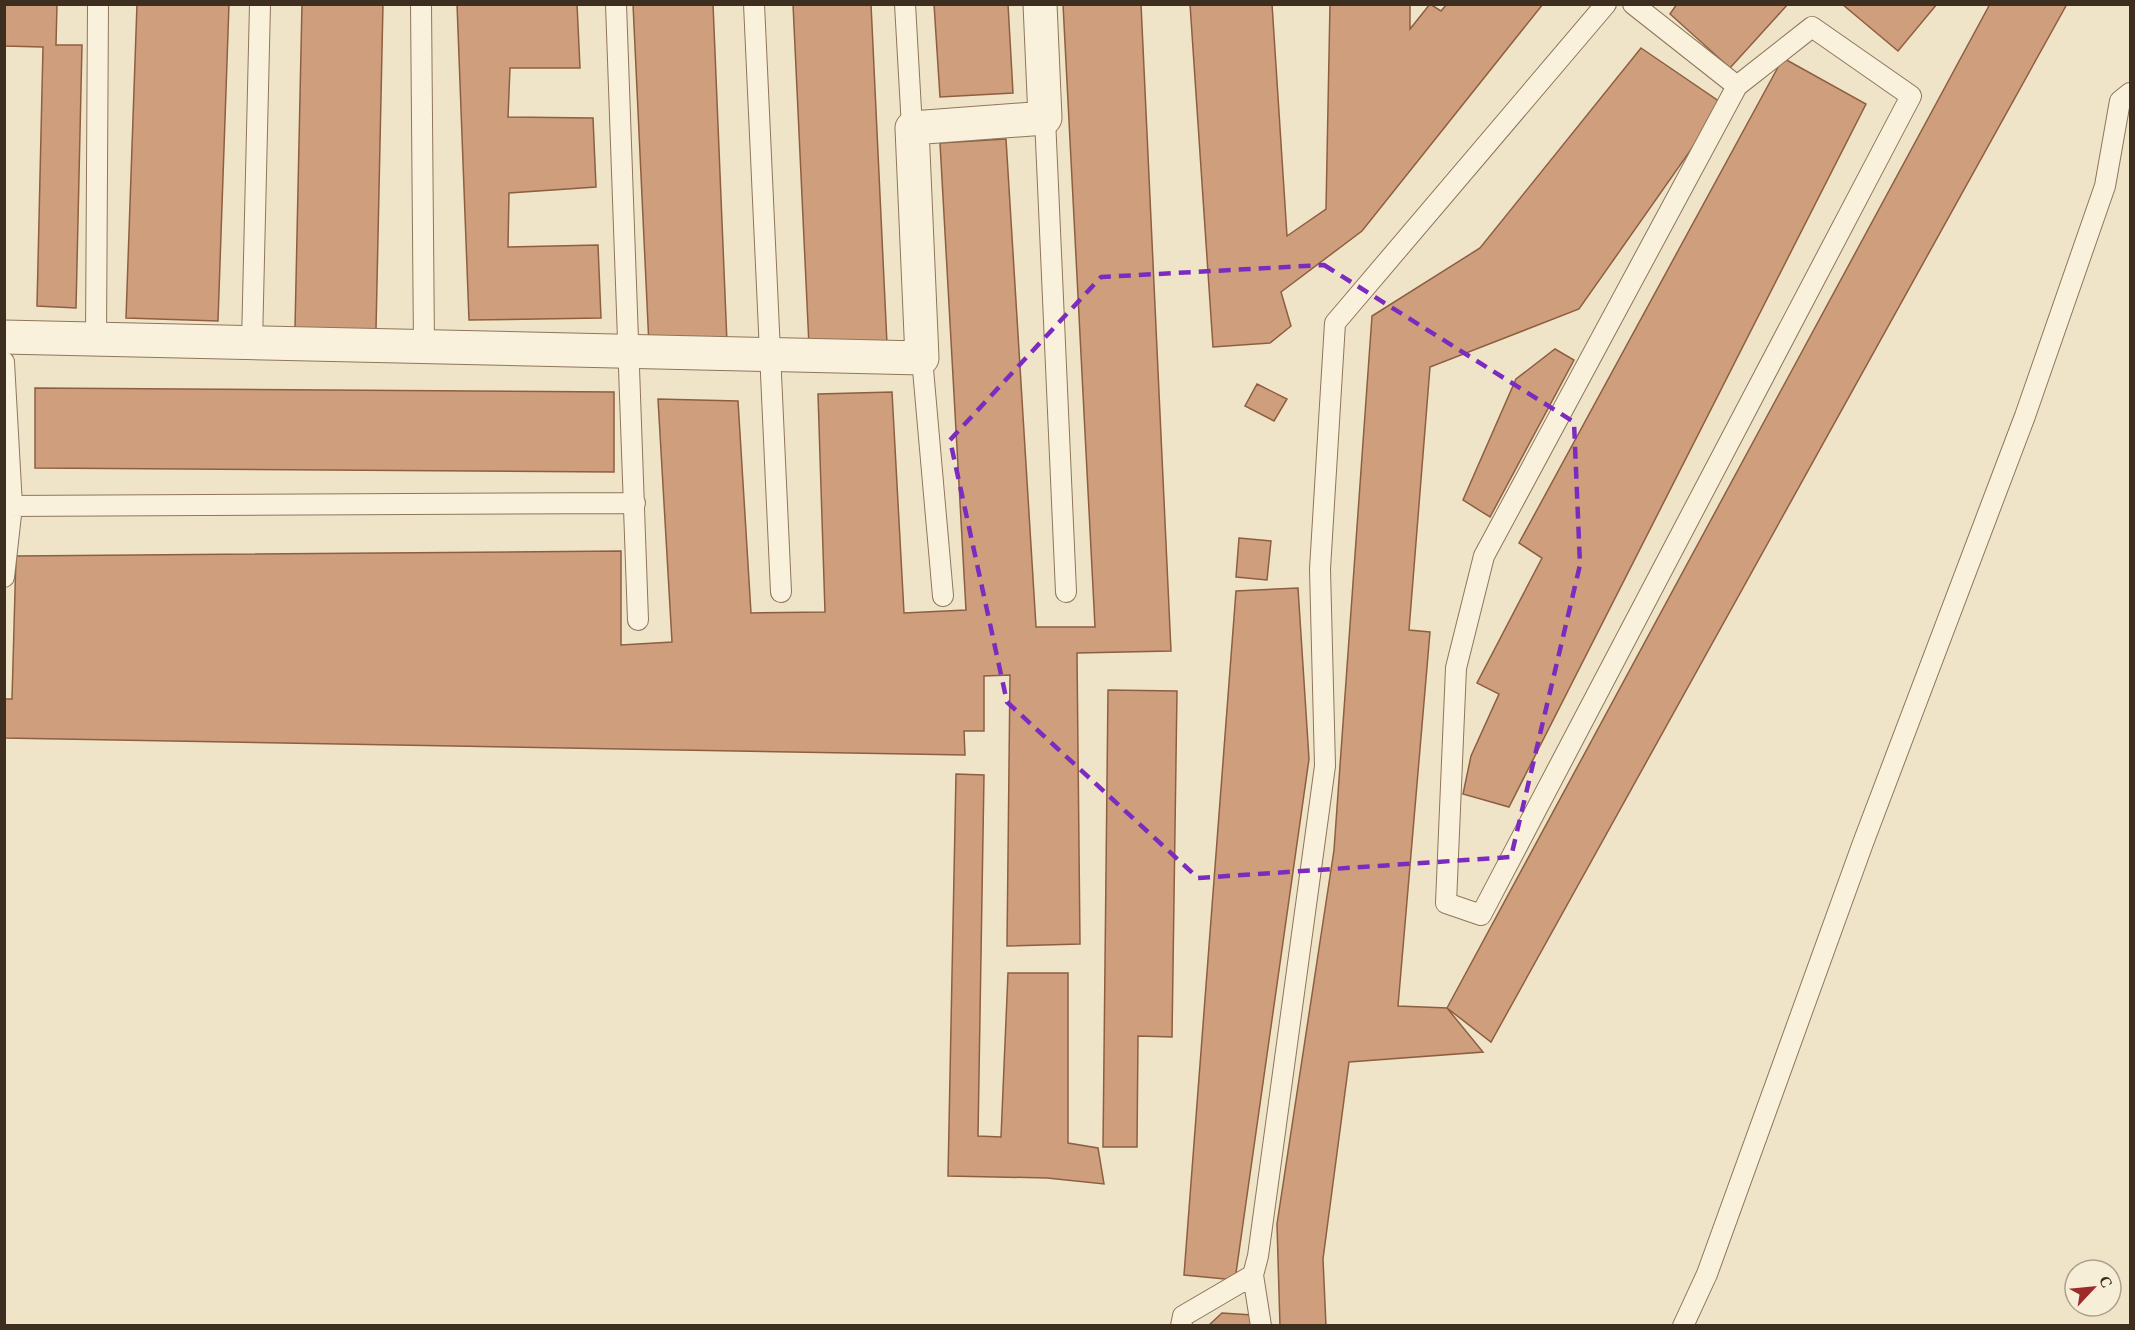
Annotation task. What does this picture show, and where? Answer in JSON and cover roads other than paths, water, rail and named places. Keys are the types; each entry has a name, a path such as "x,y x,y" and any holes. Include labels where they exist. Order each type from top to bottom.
{"street":[{"path":"4,337 922,358 912,128 1045,118 1040,4"}],"lane":[{"path":"96,339 98,4"},
{"path":"252,343 260,4"},
{"path":"422,4 424,347"},
{"path":"616,4 638,620"},
{"path":"754,4 781,592"},
{"path":"905,4 912,128"},
{"path":"1261,1326 1253,1275 1258,1256 1325,766 1320,569 1335,323 1606,4"},
{"path":"1633,4 1737,86"},
{"path":"1812,27 1911,96 1481,915 1446,903 1456,668 1484,556 1737,86 1812,27"},
{"path":"1683,1326 1707,1274 1863,843 2025,416 2105,186 2120,101 2130,93"},
{"path":"1045,118 1066,592"},
{"path":"922,358 943,596"},
{"path":"4,362 8,506 4,577"},
{"path":"8,506 634,503"},
{"path":"1181,1326 1183,1316 1253,1275"}]}
